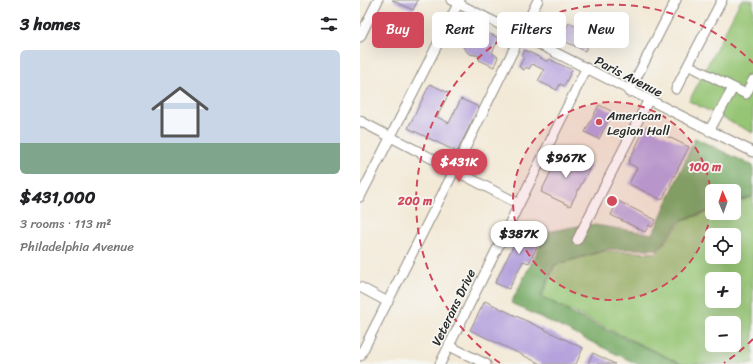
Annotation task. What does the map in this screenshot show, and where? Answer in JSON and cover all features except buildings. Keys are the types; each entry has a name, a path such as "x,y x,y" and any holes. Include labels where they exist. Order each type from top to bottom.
{"street":[{"path":"360,37 378,0"},
{"path":"532,12 538,0"},
{"path":"629,92 676,0"},
{"path":"676,89 722,0"},
{"path":"360,197 391,137 456,1"},
{"name":"Paris Avenue","path":"456,1 497,23"},
{"path":"360,356 454,171 514,48"},
{"name":"Paris Avenue","path":"545,48 629,92 753,152"},
{"path":"688,65 746,94 753,80"},
{"name":"Veterans Drive","path":"440,364 586,69"},
{"path":"709,131 733,88"},
{"path":"577,240 648,101"},
{"path":"360,121 519,204"},
{"path":"360,287 388,302"},
{"path":"449,346 486,364"}],"green space":[{"path":"741,0 753,0 753,133 689,101"},
{"path":"695,138 753,166 753,196 741,200 741,184 705,184 705,212 681,220 658,249 608,249 554,265 541,296 575,315 681,364 637,364 511,303 547,232 588,224 653,234"},
{"path":"753,197 753,364 682,364 542,297 555,265 605,251 656,253 683,220 705,213 705,220 741,220 741,201"}],"place":[{"name":"American Legion Hall","path":"599,122"}]}
